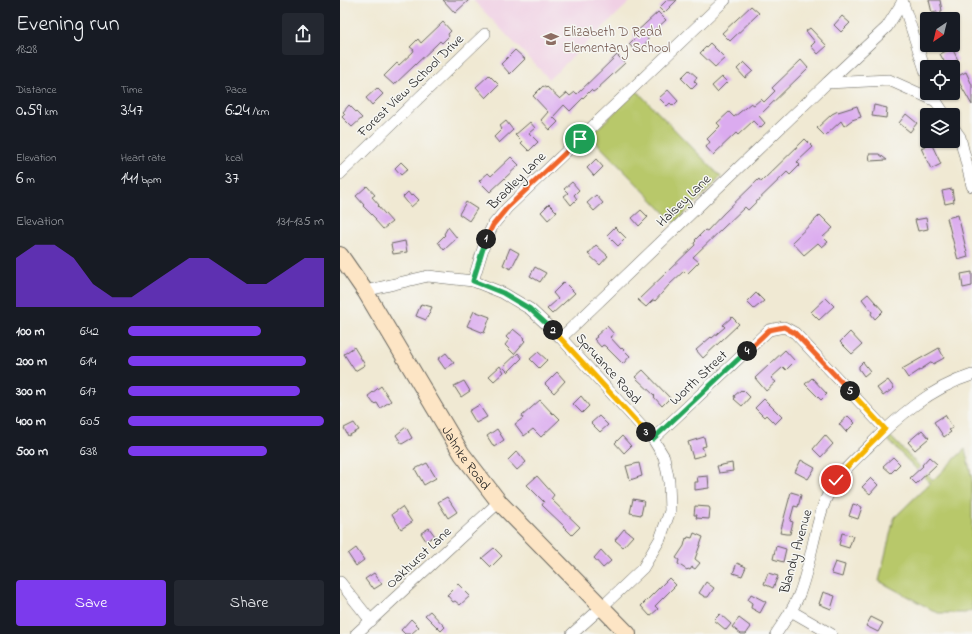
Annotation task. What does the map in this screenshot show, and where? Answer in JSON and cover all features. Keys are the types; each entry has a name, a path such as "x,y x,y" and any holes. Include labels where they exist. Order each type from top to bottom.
{"main road":[{"name":"Jahnke Road","path":"340,254 365,291 462,454 499,502 628,634"}],"street":[{"name":"Bradley Lane","path":"473,281 486,239 493,225 507,208 724,0"},
{"path":"902,2 922,60"},
{"name":"Halsey Lane","path":"561,338 827,83 887,28 902,2"},
{"name":"Forest View School Drive","path":"340,174 485,34"},
{"path":"827,83 889,80 920,92"},
{"path":"960,137 972,186"},
{"name":"Spruance Road","path":"365,291 428,276 473,281 503,293 530,309 561,338 653,439 664,457 669,481 670,511 660,539 643,568 572,634"},
{"name":"Worth Street","path":"653,439 769,330 784,327 795,333 885,429"},
{"name":"Blandy Avenue","path":"776,634 791,611 802,586 820,517 826,500 833,486 844,470 885,429 924,399 952,383 972,375"},
{"name":"Oakhurst Lane","path":"356,634 499,502"},
{"path":"340,582 371,621"},
{"path":"791,611 831,634"}],"shaded area":[{"name":"Elizabeth D Redd Elementary School","path":"473,0 632,0 549,79"}],"green space":[{"path":"637,91 721,177 675,223 590,136"},
{"path":"887,433 933,480 965,449 972,478 972,610 965,613 938,613 879,581 894,518 930,483 884,436"}],"building":[{"path":"443,0 469,0 455,13"},
{"path":"667,0 677,0 664,13 659,8"},
{"path":"929,0 940,0 942,11 932,12"},
{"path":"751,6 759,13 730,41 722,33"},
{"path":"658,12 666,20 647,37 647,42 636,52 629,44 635,38 633,35"},
{"path":"842,16 850,23 841,32 834,25"},
{"path":"443,22 451,31 448,34 449,36 442,43 440,41 394,85 384,76 397,63 399,65 413,52 414,50 410,47 418,39 421,43"},
{"path":"810,28 827,46 818,54 811,46 815,42 806,31"},
{"path":"710,43 725,58 715,67 700,53"},
{"path":"515,50 525,59 510,74 501,64"},
{"path":"944,52 954,52 958,60 943,60 940,54"},
{"path":"617,55 625,63 596,90 593,92 591,90 570,111 564,105 553,117 558,122 550,130 541,120 548,112 533,96 543,86 546,88 547,87 560,99 567,93 570,96 575,92 577,94"},
{"path":"801,60 808,68 759,116 765,123 760,128 753,121 738,135 736,133 713,155 706,147 710,142 707,139 720,126 717,123 729,112 734,117 751,103 754,105 761,99 764,102 775,91 772,88"},
{"path":"744,62 753,71 745,78 737,69"},
{"path":"689,70 697,77 694,81 697,84 692,89 681,78"},
{"path":"966,72 972,85 972,105 960,84 960,75"},
{"path":"489,75 499,85 486,98 476,87"},
{"path":"722,77 727,82 717,92 712,86"},
{"path":"377,88 383,94 372,105 366,98"},
{"path":"668,90 678,101 673,106 670,103 667,106 659,98"},
{"path":"349,105 362,118 352,127 342,117 345,114 343,112"},
{"path":"874,105 887,108 886,118 872,116"},
{"path":"857,106 861,117 852,120 844,126 841,121 825,136 817,128 832,114"},
{"path":"906,114 917,123 910,132 899,123"},
{"path":"506,121 513,130 499,143 494,137 502,129 500,126"},
{"path":"530,122 535,128 529,133 538,142 529,151 515,135"},
{"path":"805,139 813,147 797,162 800,165 790,175 787,172 748,210 745,207 693,257 699,262 687,274 684,271 655,301 652,301 646,307 638,300 695,245 695,240 705,230 707,231 759,179 761,182"},
{"path":"921,148 933,148 941,164 931,169"},
{"path":"869,154 879,154 887,160 870,161"},
{"path":"511,157 519,165 490,192 479,181 488,173 491,176"},
{"path":"596,159 603,167 594,176 587,168"},
{"path":"401,162 408,169 401,175 395,168"},
{"path":"572,182 579,190 574,195 577,199 571,205 564,196 568,193 564,189"},
{"path":"367,186 375,195 372,197 379,205 378,206 392,222 383,229 356,196"},
{"path":"952,189 954,202 945,204 942,191"},
{"path":"408,192 411,196 413,194 419,200 411,207 403,197"},
{"path":"596,195 603,203 594,211 587,203"},
{"path":"466,202 477,209 469,221 459,214"},
{"path":"549,204 557,212 548,220 541,212"},
{"path":"641,210 648,217 639,226 632,218"},
{"path":"820,215 833,228 823,237 828,242 822,247 818,243 804,255 792,242"},
{"path":"958,215 968,257 958,260 947,218"},
{"path":"926,218 928,229 918,231 915,220"},
{"path":"448,227 457,238 444,250 438,242 445,235 444,234"},
{"path":"615,227 626,238 618,246 607,235"},
{"path":"405,241 407,252 393,254 391,244"},
{"path":"596,245 608,256 600,265 588,254"},
{"path":"510,248 519,253 511,269 503,265"},
{"path":"535,267 546,273 540,282 530,276"},
{"path":"972,272 972,286 963,288 961,274"},
{"path":"564,282 575,293 552,314 547,309 558,299 553,293"},
{"path":"756,293 764,301 754,309 747,302"},
{"path":"868,294 883,311 875,319 871,314 872,312 862,299"},
{"path":"826,298 834,306 819,320 811,312"},
{"path":"421,304 432,307 426,320 416,316"},
{"path":"474,311 490,317 484,333 467,326"},
{"path":"732,317 739,324 703,358 696,350 725,327 723,325"},
{"path":"607,326 614,334 610,337 630,356 623,364 605,346 603,345 601,347 594,339"},
{"path":"513,329 524,338 523,339 525,341 514,354 505,345 509,340 506,337"},
{"path":"850,332 862,345 852,354 840,342"},
{"path":"354,347 365,365 355,371 344,354"},
{"path":"939,348 944,358 933,364 932,362 908,378 902,369"},
{"path":"785,350 795,361 786,370 783,367 771,378 776,382 766,391 755,378"},
{"path":"538,352 547,360 539,368 530,359"},
{"path":"446,353 454,363 445,369 438,359"},
{"path":"518,353 522,358 508,372 503,367"},
{"path":"863,362 870,371 864,376 859,369 859,366"},
{"path":"500,366 504,372 494,381 489,376"},
{"path":"643,370 670,398 662,406 654,397 655,396 635,377"},
{"path":"557,372 565,381 554,393 545,384"},
{"path":"812,378 827,394 821,400 805,384"},
{"path":"888,380 894,388 883,396 877,388"},
{"path":"464,381 470,391 461,397 454,386"},
{"path":"381,386 391,401 380,408 377,403 374,404 368,396"},
{"path":"743,390 750,397 742,406 734,399 734,396"},
{"path":"581,396 589,406 582,413 573,404"},
{"path":"764,399 782,417 775,424 766,415 764,417 755,408"},
{"path":"540,400 560,419 541,437 533,429 524,436 515,424 523,418 522,416"},
{"path":"479,405 487,417 476,423 469,411"},
{"path":"945,415 953,428 949,430 951,432 944,437 934,422"},
{"path":"599,416 608,425 600,432 591,423"},
{"path":"848,416 855,423 846,432 839,424"},
{"path":"354,423 359,430 348,436 344,428"},
{"path":"406,427 412,438 402,444 396,435"},
{"path":"497,429 504,440 494,447 487,436"},
{"path":"922,430 929,438 915,450 908,442"},
{"path":"825,435 833,444 821,457 813,449"},
{"path":"622,436 631,446 624,453 615,443"},
{"path":"704,437 706,446 702,447 705,455 693,458 688,442"},
{"path":"517,451 526,462 517,470 508,460"},
{"path":"893,457 900,464 891,473 883,466"},
{"path":"929,457 937,464 916,484 910,478 923,466 922,465"},
{"path":"801,460 815,468 808,479 795,472"},
{"path":"427,463 436,478 424,485 415,469"},
{"path":"639,463 642,476 630,480 626,466"},
{"path":"732,463 733,471 719,473 717,466"},
{"path":"537,476 554,495 551,499 580,527 572,535 542,505 544,502 527,485"},
{"path":"708,476 709,488 695,490 695,482 698,482 697,477"},
{"path":"871,478 878,485 870,494 862,487"},
{"path":"791,492 801,495 798,507 794,506 790,521 793,522 790,534 780,533"},
{"path":"447,497 457,512 448,518 438,502"},
{"path":"633,499 644,501 641,515 630,513"},
{"path":"853,504 862,507 858,519 849,516"},
{"path":"695,506 709,507 709,519 696,518 697,515 694,515"},
{"path":"402,507 412,522 401,529 392,514"},
{"path":"429,528 435,536 426,541 421,533"},
{"path":"624,529 633,536 623,547 615,540"},
{"path":"694,533 703,537 695,559 700,563 695,569 692,567 690,570 687,570 678,564 679,560 676,558 684,546 686,538 692,538"},
{"path":"842,533 853,536 849,548 839,545"},
{"path":"776,546 786,549 783,562 773,559"},
{"path":"356,548 364,560 356,566 348,554"},
{"path":"494,548 502,556 491,567 482,558"},
{"path":"601,550 611,561 603,568 594,558"},
{"path":"835,562 845,565 842,577 832,574 831,572"},
{"path":"737,563 746,567 742,576 733,573"},
{"path":"374,573 382,584 374,589 365,579"},
{"path":"768,573 778,576 773,588 764,584"},
{"path":"669,578 676,585 655,606 658,609 650,616 641,606"},
{"path":"706,582 714,588 708,597 705,597 699,593"},
{"path":"458,584 470,596 460,605 455,601 453,602 447,595"},
{"path":"823,592 835,596 831,609 819,604"},
{"path":"751,594 766,602 760,613 751,608 752,603 748,600"},
{"path":"430,611 445,627 441,631 425,615"},
{"path":"720,614 731,624 726,630 714,620"},
{"path":"871,617 883,623 878,632 866,626"},
{"path":"739,618 751,627 746,634 741,634 732,627"},
{"path":"411,619 419,627 411,634 405,634 401,630"}],"place":[{"name":"Elizabeth D Redd Elementary School","path":"551,39"}],"route":[{"path":"580,139 507,208 493,225 486,239 473,281 503,293 530,309 561,338 653,439 769,330 784,327 795,333 885,429 836,480"}]}
